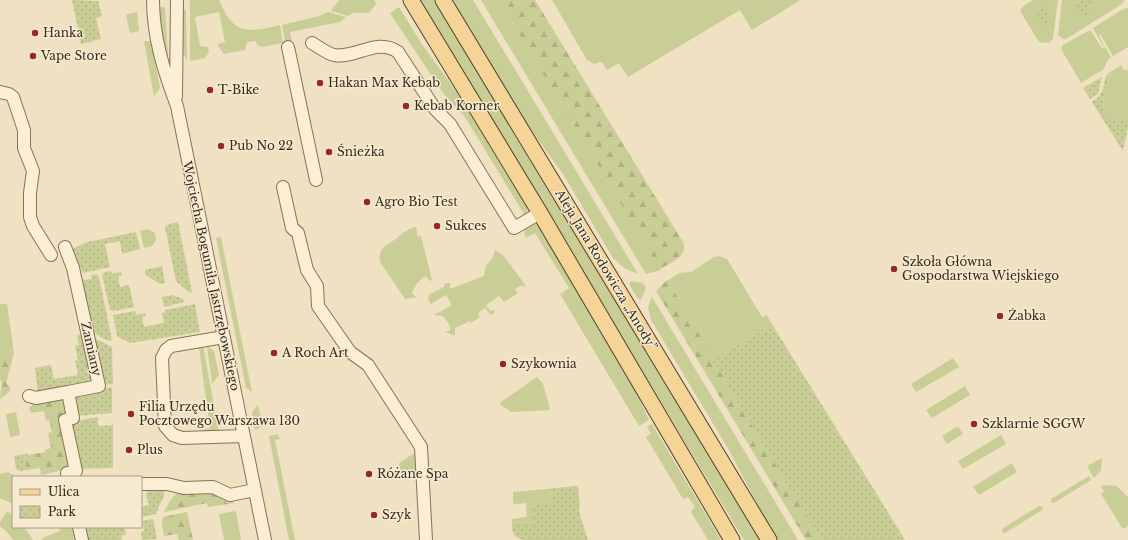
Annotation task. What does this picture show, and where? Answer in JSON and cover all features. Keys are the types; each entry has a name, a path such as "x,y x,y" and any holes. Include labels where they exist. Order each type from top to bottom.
{"main road":[{"path":"411,0 540,213 732,540"},
{"name":"Aleja Jana Rodowicza „Anody”","path":"443,0 769,540"}],"street":[{"name":"Wojciecha Bogumiła Jastrzębowskiego","path":"152,0 160,57 177,106 265,540"},
{"name":"Wojciecha Bogumiła Jastrzębowskiego","path":"177,0 177,106"},
{"path":"312,43 327,52 336,55 376,47 392,48 398,52 435,109 450,124 514,228 540,213"},
{"path":"288,47 316,180"},
{"path":"0,92 8,94 13,98 24,130 24,148 33,171 30,193 30,216 33,226 50,255"},
{"path":"283,187 292,228 298,233 307,270 317,286 318,306 350,352 368,365 421,447 426,540"},
{"name":"Zamiany","path":"65,247 73,268 99,386 68,392"},
{"path":"224,337 175,345 166,350 162,358 165,426 174,435 182,438 244,436"},
{"path":"29,396 36,398 68,392 73,418 65,420 76,471 66,473 68,476"},
{"path":"142,484 167,484 184,488 213,487 230,495 255,490"},
{"path":"79,528 82,540"}],"green space":[{"path":"72,0 98,1 102,16 96,18 101,39 81,44"},
{"path":"190,0 219,0 230,20 242,29 250,30 280,25 283,43 261,47 257,45 256,41 247,42 245,50 224,54 218,46 218,44 225,42 219,12 195,17 200,46 208,47 209,52 205,58 190,61"},
{"path":"339,0 374,0 376,4 369,13 353,13 348,16 331,11"},
{"path":"419,0 434,0 760,540 744,540"},
{"path":"451,0 473,0 638,274 624,268 613,258 563,174 521,116"},
{"path":"481,0 499,0 661,270 646,274"},
{"path":"499,0 535,0 683,242 684,247 681,255 673,262 660,269"},
{"path":"552,0 799,1 752,30 740,10 628,77 619,63 607,70 602,62 594,64 587,60"},
{"path":"1033,0 1058,0 1053,39 1049,43 1039,42 1020,11 1022,7"},
{"path":"1062,0 1125,0 1122,4 1066,39 1063,39 1058,35"},
{"path":"1075,0 1093,0 1089,14 1082,17 1075,12"},
{"path":"1044,4 1049,9 1049,18 1046,25 1041,26 1037,19 1037,14 1039,6"},
{"path":"159,7 165,7 167,56 165,55"},
{"path":"182,7 186,11 187,60 182,52"},
{"path":"399,7 421,43 458,94 527,207 528,213 526,217 465,117 443,93 390,13"},
{"path":"1128,8 1128,47 1113,56 1101,35 1099,36 1104,45 1103,46 1093,28 1123,9"},
{"path":"137,12 139,31 130,33 126,15"},
{"path":"328,12 346,17 340,22 290,32 292,41 285,42 282,25 319,16"},
{"path":"1090,30 1102,48 1105,47 1111,57 1107,61 1104,69 1081,83 1061,49 1063,45"},
{"path":"144,41 150,41 152,44 160,88 154,96"},
{"path":"1122,65 1122,68 1128,70 1128,118 1113,121 1103,111 1104,95 1110,72"},
{"path":"1110,72 1104,95 1103,111 1113,121 1128,118 1128,128 1123,151 1092,102 1101,94 1105,78"},
{"path":"1102,77 1098,94 1090,99 1083,88"},
{"path":"178,222 192,292 190,293 176,281 165,227 169,224"},
{"path":"535,224 540,228 628,375 649,420 639,426 560,294 569,288 535,233 526,238 524,231 526,228"},
{"path":"416,227 418,237 421,236 432,280 430,281 426,276 423,278 414,288 412,294 417,297 405,299 380,262 380,253 384,247 406,231"},
{"path":"148,229 155,233 156,240 152,246 144,248 140,231"},
{"path":"136,232 140,249 122,254 120,241 105,244 110,267 83,273 72,252 74,248 88,242"},
{"path":"221,237 252,392 246,388 216,238"},
{"path":"495,250 503,255 526,286 524,287 522,285 515,289 518,293 504,302 499,296 486,305 490,311 493,310 495,312 491,315 485,308 478,313 480,317 471,323 470,321 455,328 455,336 444,331 450,331 450,326 443,316 434,315 452,305 446,295 431,304 428,299 430,294 444,287 444,284 450,283 450,289 484,276 486,265 492,259"},
{"path":"719,256 727,259 762,317 767,315 772,324 713,360 667,281 679,273 691,272 714,257"},
{"path":"162,266 165,283 160,284 146,275 145,270"},
{"path":"111,271 112,274 121,272 122,275 118,277 120,287 129,285 134,307 114,311 110,310 102,275 105,272"},
{"path":"97,274 99,277 112,340 108,341 90,331 79,278 82,277 83,280 92,279 91,275"},
{"path":"667,280 821,540 806,540 656,291"},
{"path":"631,281 643,283 646,288 641,300 638,299 629,284"},
{"path":"172,295 183,299 184,302 164,307 162,297"},
{"path":"652,297 798,540 776,540 730,452 651,320 648,307"},
{"path":"0,304 7,304 14,353 3,349 0,350"},
{"path":"195,304 200,332 130,343 117,336 113,315 135,311 136,315 145,313 146,316 142,317 144,327 164,323 162,313 166,312 165,310"},
{"path":"772,324 905,540 821,540 713,360"},
{"path":"85,334 96,382 38,394 35,368 51,365 54,379 78,375 75,361 78,360 75,346 79,345 77,335"},
{"path":"92,337 112,347 113,384 102,385"},
{"path":"203,345 219,434 205,433 204,429 210,428 199,348 191,349 191,347"},
{"path":"207,346 214,351 219,375 212,384"},
{"path":"3,349 14,353 6,383 11,389 0,399 2,381 0,380 0,350"},
{"path":"953,358 959,367 916,392 911,384"},
{"path":"537,377 543,384 550,409 511,412 500,404 501,402"},
{"path":"965,386 970,395 932,418 926,410"},
{"path":"112,387 112,413 76,416 72,394"},
{"path":"67,394 71,416 59,418 65,448 72,468 41,475 40,468 27,470 24,454 28,453 28,455 46,452 45,450 51,448 48,433 52,432 49,420 46,421 44,411 31,413 29,408 38,400"},
{"path":"258,405 263,426 255,430 252,412"},
{"path":"16,412 20,435 10,437 6,414"},
{"path":"98,417 98,426 113,425 113,468 78,469 69,422"},
{"path":"652,424 721,540 708,540 691,512 695,507 688,497 683,499 646,437 651,434 647,427"},
{"path":"958,426 963,434 947,444 942,436"},
{"path":"278,434 280,439 275,440 295,540 289,540 269,436"},
{"path":"1001,435 1006,444 963,469 958,461"},
{"path":"416,452 417,472 401,475 399,463"},
{"path":"24,454 27,470 20,471 16,469 14,456"},
{"path":"1102,458 1101,470 1094,478 1087,466"},
{"path":"1012,463 1017,472 979,495 973,487"},
{"path":"8,472 15,476 12,476 12,504 0,498 0,474"},
{"path":"1089,476 1091,480 1054,503 1051,502 1051,499"},
{"path":"577,486 580,515 588,540 523,540 517,538 512,530 512,524 532,524 531,504 551,503 551,489"},
{"path":"578,486 580,505 547,521 512,530 512,519 527,517 526,503 513,504 513,492"},
{"path":"1101,486 1117,486 1128,497 1128,526 1123,529 1101,494 1104,492"},
{"path":"148,488 164,489 164,495 156,514 142,517 142,507 149,505 146,496"},
{"path":"191,490 206,490 233,498 234,503 208,507 207,503 164,512 176,494"},
{"path":"1039,506 1043,507 1042,510 1005,533 1002,532 1003,528"},
{"path":"7,511 12,515 12,528 25,528 33,540 13,540 0,526 0,522"},
{"path":"236,511 241,540 224,540 219,514"},
{"path":"187,512 193,540 179,540 177,534 164,536 162,524 163,517"},
{"path":"153,519 157,539 142,540 141,532 144,531 142,521"},
{"path":"59,528 76,528 79,540 42,540 43,538 60,531"},
{"path":"83,528 124,528 126,534 121,536 122,540 88,540 85,537"}],"place":[{"name":"Hanka","path":"35,33"},
{"name":"Vape Store","path":"33,56"},
{"name":"Hakan Max Kebab","path":"320,83"},
{"name":"T-Bike","path":"210,90"},
{"name":"Kebab Korner","path":"406,106"},
{"name":"Pub No 22","path":"221,146"},
{"name":"Śnieżka","path":"329,152"},
{"name":"Agro Bio Test","path":"367,202"},
{"name":"Sukces","path":"437,226"},
{"name":"Szkoła Główna Gospodarstwa Wiejskiego","path":"894,269"},
{"name":"Żabka","path":"1000,316"},
{"name":"A Roch Art","path":"274,353"},
{"name":"Szykownia","path":"503,364"},
{"name":"Filia Urzędu Pocztowego Warszawa 130","path":"131,414"},
{"name":"Szklarnie SGGW","path":"974,424"},
{"name":"Plus","path":"129,450"},
{"name":"Różane Spa","path":"369,474"},
{"name":"Szyk","path":"374,515"}]}
